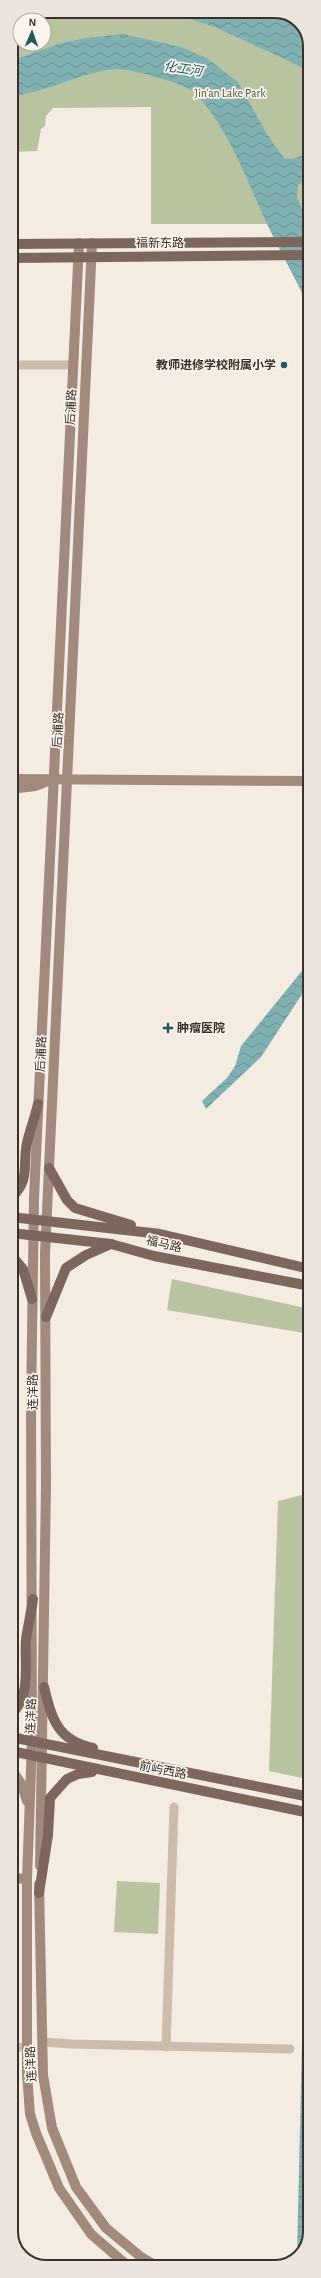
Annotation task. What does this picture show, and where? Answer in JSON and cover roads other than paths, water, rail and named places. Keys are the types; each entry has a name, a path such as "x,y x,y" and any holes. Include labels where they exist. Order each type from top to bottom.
{"main road":[{"name":"福新东路","path":"18,244 303,242"},
{"name":"后浦路","path":"34,1219 52,779 79,243"},
{"name":"后浦路","path":"47,1220 92,243"},
{"name":"福新东路","path":"18,258 78,256 303,255"},
{"path":"18,779 303,781"},
{"path":"18,788 35,786 52,779"},
{"path":"18,1191 25,1176 26,1144 38,1104"},
{"path":"49,1168 67,1200 75,1208 160,1234"},
{"name":"福马路","path":"18,1218 160,1234 303,1267"},
{"name":"连洋路","path":"34,1219 31,1485 33,1600 32,1742 27,1878 26,2048 30,2114 36,2133 59,2188 91,2234 122,2260"},
{"name":"连洋路","path":"47,1220 44,1687 39,1893 40,2017 43,2042 43,2075 52,2128 76,2186 106,2228 146,2260"},
{"name":"福马路","path":"18,1233 46,1235 111,1244 154,1256 303,1285"},
{"path":"46,1317 66,1268 86,1255 111,1244"},
{"path":"18,1263 23,1269 32,1299"},
{"path":"18,1707 24,1695 26,1640 33,1600"},
{"path":"44,1687 55,1724 73,1742 187,1773"},
{"name":"前屿西路","path":"18,1739 303,1797"},
{"name":"前屿西路","path":"18,1753 303,1812"},
{"path":"39,1893 48,1835 50,1798 61,1783 73,1776 85,1772 108,1772"},
{"path":"18,1779 22,1785 30,1808"},
{"path":"18,1878 27,1878"}],"street":[{"path":"18,364 72,365"},
{"path":"166,2047 174,1807"},
{"path":"43,2042 166,2047 290,2049"},
{"path":"18,2047 26,2048"}],"water":[{"path":"186,18 276,18 287,21 295,26 300,34 303,43 303,68 215,27"},
{"name":"化工河","path":"123,34 181,47 208,59 238,82 267,134 284,158 292,159 303,155 303,181 298,185 297,197 303,212 303,295 267,224 227,138 217,121 194,92 181,85 135,71 119,69 91,74 38,91 18,95 18,58 36,52 52,52 52,46 86,38"},
{"path":"303,970 303,993 261,1057 206,1109 202,1101 227,1078 235,1066 241,1046"},
{"path":"303,2000 303,2235 297,2248"}],"place":[{"name":"教师进修学校附属小学","path":"284,365"},
{"name":"肿瘤医院","path":"168,1028"}],"park label":[{"name":"Jin'an Lake Park","path":"230,93"}]}
